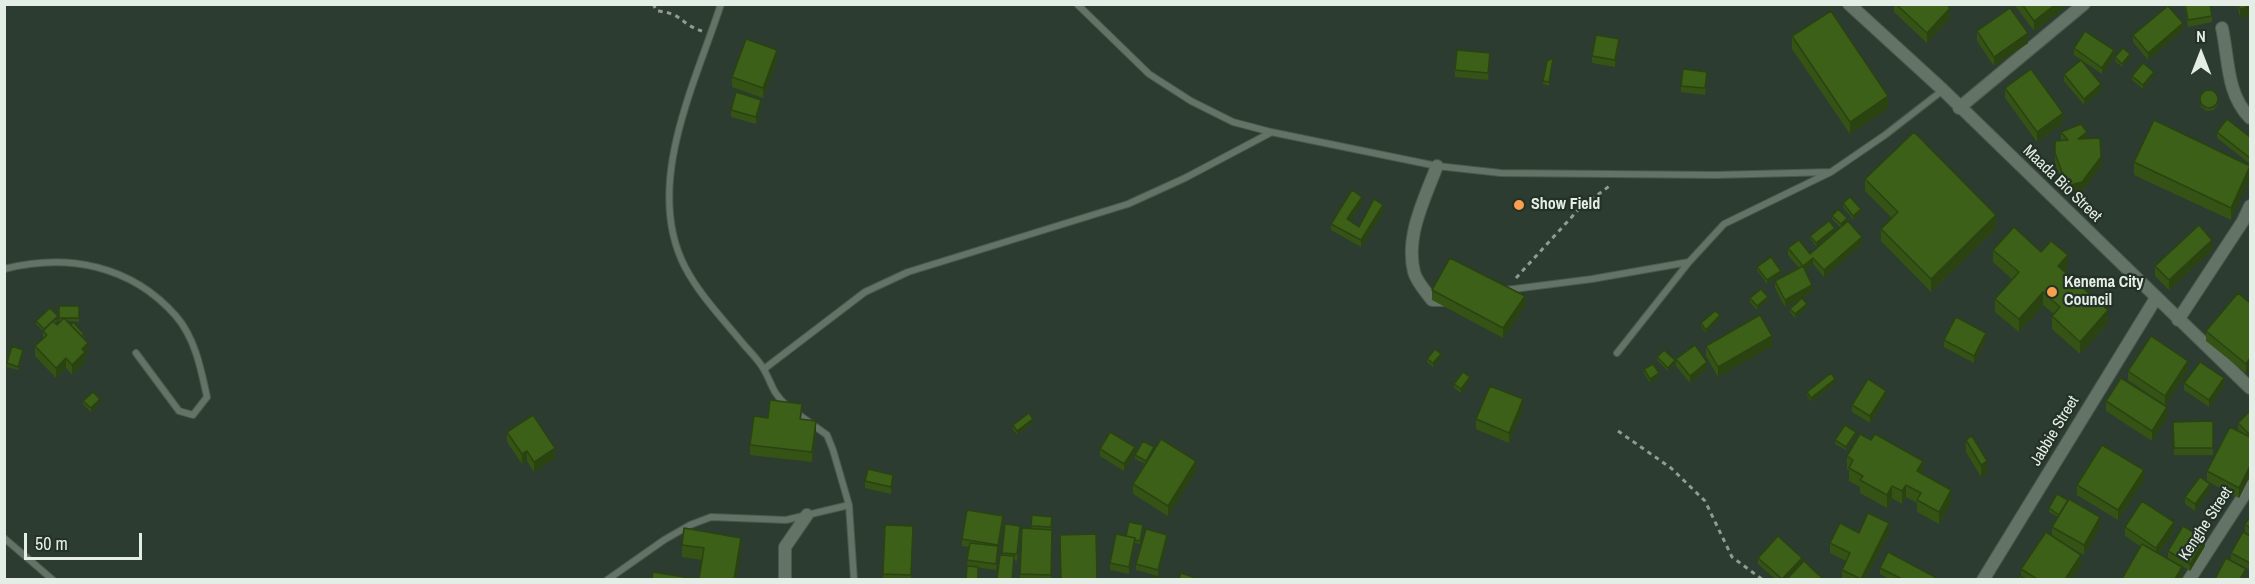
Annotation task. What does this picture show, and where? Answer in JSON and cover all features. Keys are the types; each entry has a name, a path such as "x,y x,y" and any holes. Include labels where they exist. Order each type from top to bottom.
{"street":[{"path":"1959,108 2084,4"},
{"name":"Maada Bio Street","path":"1855,6 2250,388"},
{"path":"2222,28 2231,88 2238,104 2250,118"},
{"path":"1437,166 1418,218 1412,247 1414,273 1432,300 1454,300"},
{"path":"2178,320 2250,206"},
{"name":"Jabbie Street","path":"1983,579 2156,298"},
{"name":"Kenghe Street","path":"2189,579 2250,486"},
{"path":"785,579 785,547 807,515"}],"lane":[{"path":"721,4 672,152 669,189 671,232 691,276 764,369 777,397 827,435 849,505 854,579"},
{"path":"1077,4 1107,36 1157,79 1191,101 1233,122 1271,132 1437,166 1501,172 1625,174 1831,172"},
{"path":"1617,353 1689,262 1724,224 1831,172 1885,135 1942,90"},
{"path":"764,369 865,292 908,272 1128,204 1185,178 1271,132"},
{"path":"4,268 31,262 74,261 115,272 149,293 177,317 194,347 207,397 193,415 179,411 136,353"},
{"path":"1501,291 1592,279 1689,262"},
{"path":"607,579 664,540 711,517 729,516 761,521 807,515 849,505"},
{"path":"4,538 53,579"}],"path":[{"path":"653,4 657,11 674,12 693,28 706,32"},
{"path":"1501,291 1580,208 1625,174"},
{"path":"1618,431 1671,468 1705,501 1732,557 1762,579"}],"building":[{"path":"1896,4 1946,4 1950,8 1927,33"},
{"path":"2022,4 2056,4 2034,21"},
{"path":"2185,4 2210,4 2212,16 2188,20"},
{"path":"2239,4 2250,4 2250,6 2240,9"},
{"path":"2168,6 2183,23 2148,53 2133,35"},
{"path":"2010,8 2028,33 1994,57 1977,31"},
{"path":"1831,11 1888,96 1850,122 1792,36"},
{"path":"2085,31 2114,50 2102,68 2074,48"},
{"path":"1596,35 1619,39 1615,60 1592,56"},
{"path":"746,39 777,50 763,88 732,77"},
{"path":"2123,48 2130,54 2122,64 2115,57"},
{"path":"1457,50 1490,53 1488,73 1455,70"},
{"path":"1553,58 1549,82 1543,81 1547,61"},
{"path":"2081,60 2101,84 2084,99 2064,74"},
{"path":"2143,63 2154,72 2143,85 2132,76"},
{"path":"1683,69 1707,72 1705,88 1681,86"},
{"path":"2031,69 2063,113 2037,132 2005,88"},
{"path":"2209,90 2215,93 2218,99 2215,105 2209,108 2203,105 2200,99 2203,93"},
{"path":"736,92 761,100 756,117 731,110"},
{"path":"2227,119 2250,137 2250,158 2217,132"},
{"path":"2154,120 2250,166 2231,208 2134,162"},
{"path":"2081,124 2087,132 2078,139 2100,138 2101,157 2082,182 2067,186 2055,153 2055,141 2068,140 2061,132"},
{"path":"1914,132 1996,215 1931,279 1881,229 1898,212 1865,179"},
{"path":"1352,190 1362,197 1347,219 1359,227 1374,199 1383,205 1361,240 1331,224"},
{"path":"1850,197 1861,209 1853,216 1843,203"},
{"path":"1838,209 1847,218 1841,224 1832,216"},
{"path":"1829,221 1835,228 1816,243 1810,236"},
{"path":"1848,221 1862,237 1824,270 1813,258 1803,266 1788,248 1799,240 1810,254"},
{"path":"2199,225 2212,240 2169,280 2155,266"},
{"path":"2014,227 2041,252 2051,241 2068,255 2058,266 2108,310 2080,342 2052,316 2060,307 2043,292 2019,319 1995,299 2019,272 1993,250"},
{"path":"1771,257 1781,271 1767,280 1757,267"},
{"path":"1450,258 1525,296 1503,328 1432,290"},
{"path":"1803,266 1812,285 1785,300 1775,281"},
{"path":"1761,289 1768,297 1757,306 1750,298"},
{"path":"2238,293 2250,303 2250,358 2246,364 2206,331"},
{"path":"1802,298 1807,304 1795,314 1790,309"},
{"path":"59,306 79,306 79,318 59,318"},
{"path":"50,308 58,316 44,329 36,321"},
{"path":"1715,311 1720,315 1706,330 1701,323"},
{"path":"1760,315 1772,336 1718,367 1706,346"},
{"path":"1956,317 1986,333 1974,356 1944,340"},
{"path":"64,318 88,343 82,349 85,352 72,365 66,358 56,368 35,346 47,335 43,331 53,321 57,325"},
{"path":"73,322 84,334 82,336 71,325"},
{"path":"2151,336 2188,361 2165,396 2128,371"},
{"path":"1695,345 1707,362 1690,376 1676,359"},
{"path":"12,346 23,350 18,367 7,363"},
{"path":"1435,349 1441,354 1433,363 1427,359"},
{"path":"1664,350 1675,360 1668,368 1657,357"},
{"path":"2200,362 2224,378 2209,400 2184,383"},
{"path":"1653,364 1659,373 1650,379 1644,369"},
{"path":"1463,372 1470,377 1461,389 1454,384"},
{"path":"1831,373 1835,379 1811,398 1807,392"},
{"path":"2121,378 2167,407 2152,431 2106,401"},
{"path":"1868,379 1886,391 1870,416 1852,405"},
{"path":"1490,386 1523,399 1509,433 1476,419"},
{"path":"93,392 100,399 91,408 83,401"},
{"path":"770,400 802,404 800,419 816,421 812,452 750,445 754,416 768,418"},
{"path":"2250,411 2250,435 2238,423"},
{"path":"1029,413 1033,419 1017,431 1013,425"},
{"path":"533,415 555,448 534,462 527,451 522,454 507,432"},
{"path":"2213,421 2213,448 2174,448 2173,422"},
{"path":"1845,425 1856,432 1846,447 1835,440"},
{"path":"2230,427 2250,437 2250,466 2239,488 2207,471"},
{"path":"1110,432 1135,447 1124,464 1100,449"},
{"path":"1860,434 1871,440 1875,434 1923,461 1917,471 1951,490 1939,512 1917,500 1921,493 1906,485 1902,491 1892,486 1887,495 1860,480 1863,476 1849,468 1853,460 1847,456"},
{"path":"1972,436 1987,461 1981,465 1966,440"},
{"path":"1161,439 1196,461 1168,506 1133,484"},
{"path":"1143,441 1154,447 1146,461 1135,455"},
{"path":"2102,445 2144,470 2118,510 2077,485"},
{"path":"868,469 893,475 891,487 865,481"},
{"path":"2200,477 2210,484 2195,504 2185,497"},
{"path":"2057,494 2068,500 2059,515 2049,508"},
{"path":"2069,499 2100,517 2084,545 2052,527"},
{"path":"2142,501 2174,522 2156,548 2125,527"},
{"path":"967,510 1003,516 998,545 962,539"},
{"path":"1868,513 1889,523 1861,579 1842,570 1850,553 1830,543 1840,523 1859,533"},
{"path":"1032,515 1052,517 1051,527 1031,526"},
{"path":"2250,517 2250,528 2245,524"},
{"path":"1129,522 1143,525 1140,541 1126,536"},
{"path":"1005,524 1020,526 1017,554 1002,553"},
{"path":"885,525 913,526 911,575 883,574"},
{"path":"2183,526 2205,539 2190,564 2168,551"},
{"path":"684,528 741,538 734,579 699,579 704,548 682,545"},
{"path":"1022,528 1052,530 1051,575 1020,574"},
{"path":"1146,529 1167,535 1158,570 1136,564"},
{"path":"2046,532 2081,555 2065,579 2037,579 2021,569"},
{"path":"2243,532 2250,536 2250,563 2231,553"},
{"path":"1096,534 1097,579 1061,579 1060,535"},
{"path":"1116,534 1135,538 1129,567 1110,563"},
{"path":"1778,536 1802,558 1782,579 1758,558"},
{"path":"970,543 998,546 996,564 967,560"},
{"path":"2142,544 2182,567 2175,579 2122,579"},
{"path":"1888,552 1935,577 1934,579 1902,579 1880,568"},
{"path":"1000,555 1014,556 1012,579 997,579"},
{"path":"2226,558 2246,569 2240,579 2215,579"},
{"path":"1804,561 1823,579 1788,578"},
{"path":"967,566 978,567 978,579 966,579"},
{"path":"653,572 696,579 652,579"},
{"path":"1181,573 1199,579 1179,579"}],"place":[{"name":"Show Field","path":"1519,205"},
{"name":"Kenema City Council","path":"2052,292"}]}
